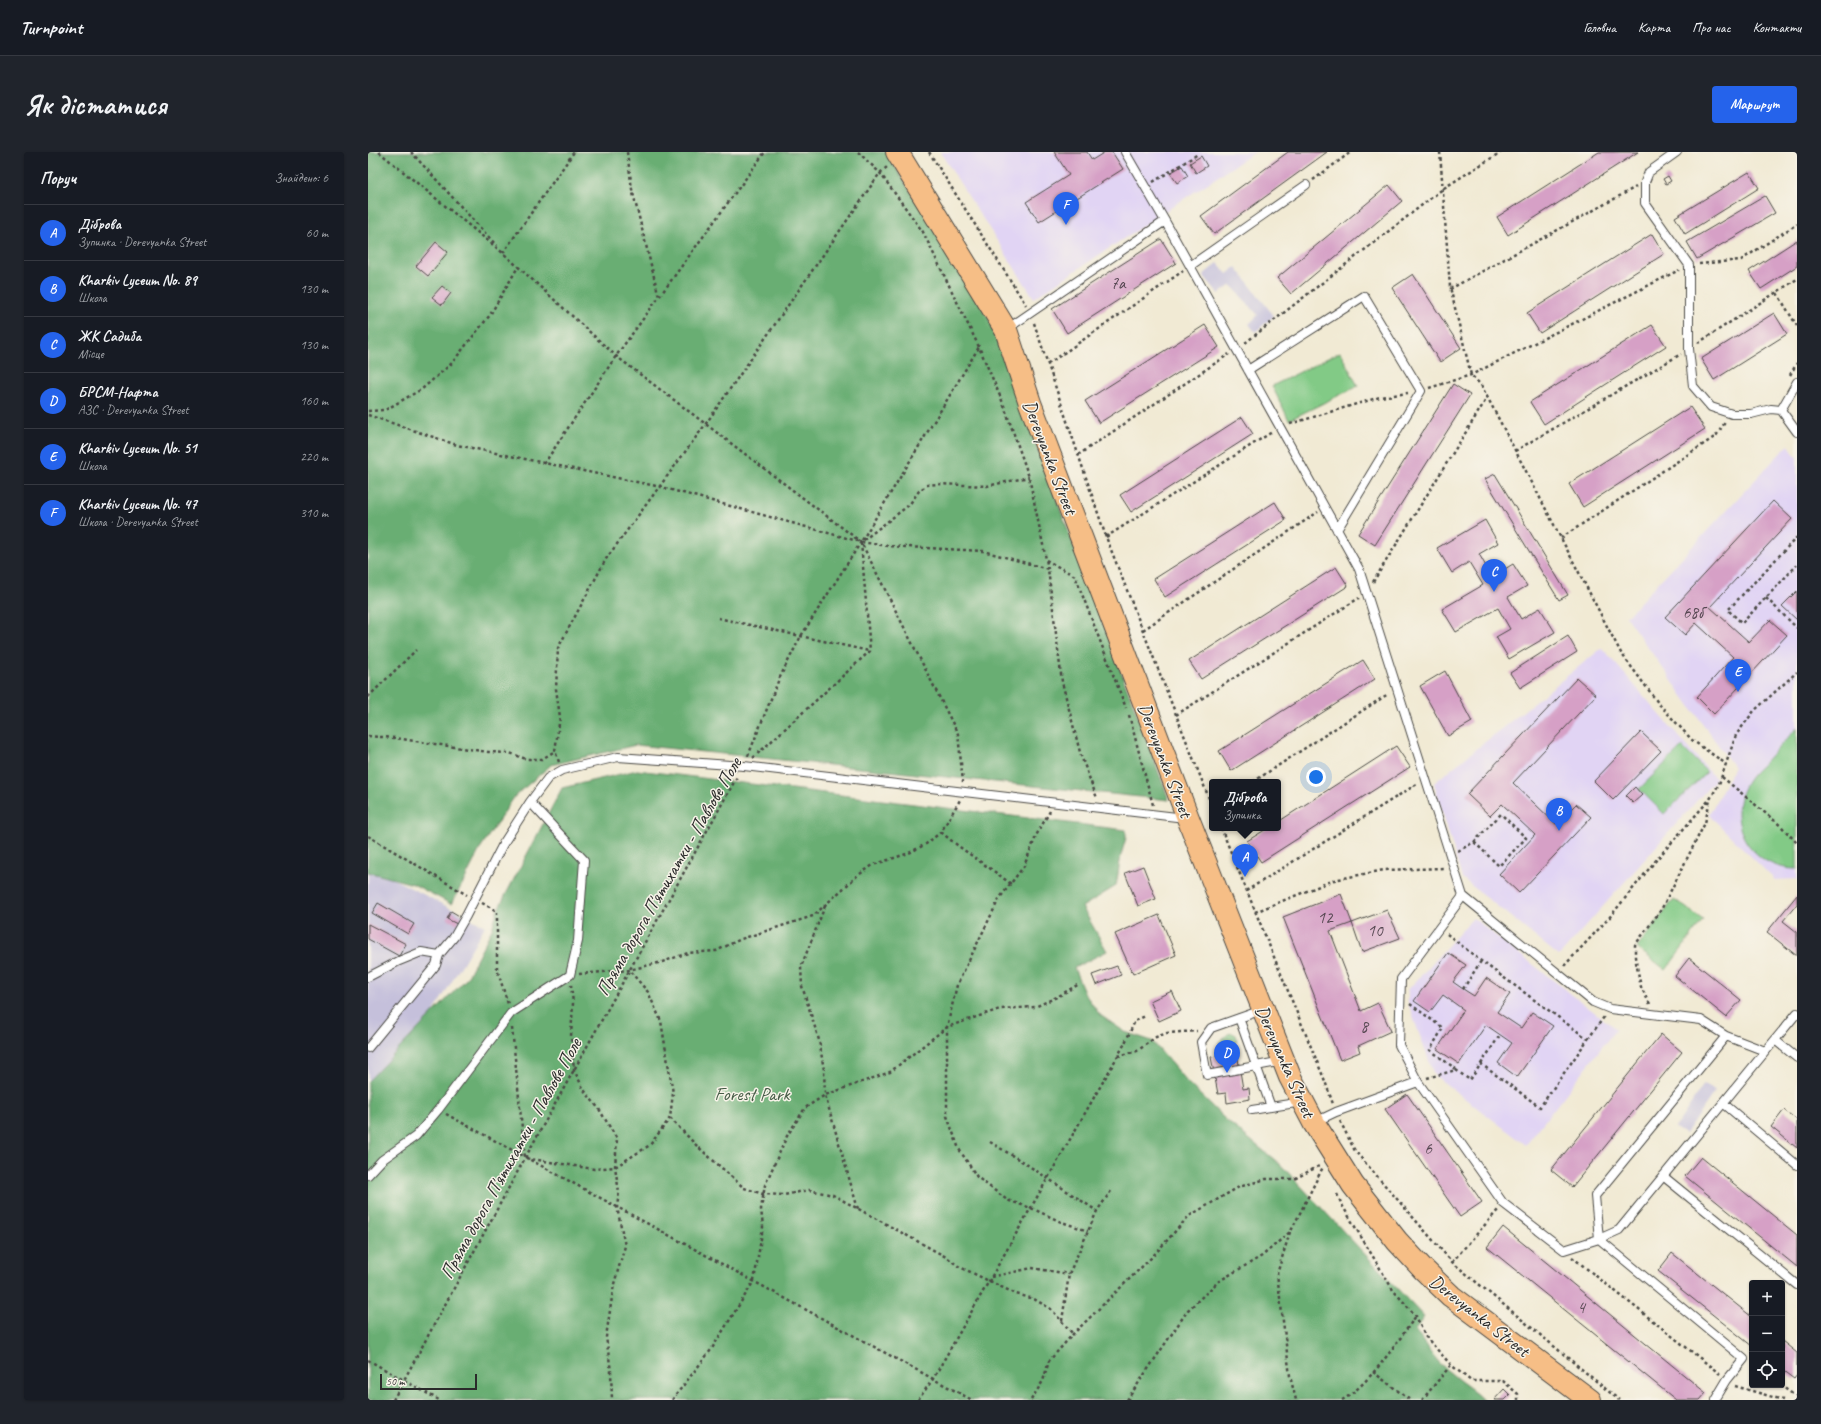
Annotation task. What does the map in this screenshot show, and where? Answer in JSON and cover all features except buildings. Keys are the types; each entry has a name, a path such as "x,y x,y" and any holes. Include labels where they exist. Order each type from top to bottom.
{"main road":[{"name":"Derevyanka Street","path":"893,159 1006,330 1030,403 1188,818 1283,1061 1314,1123 1353,1185 1397,1241 1423,1270 1452,1296 1590,1400"}],"lane":[{"path":"1125,152 1165,221 1358,569 1463,896 1559,972 1594,1002 1610,1009 1701,1020 1726,1036 1765,1051"},
{"path":"1677,152 1649,172 1645,182 1645,203 1688,265 1689,349 1693,386 1711,407 1732,414 1751,414 1771,408 1781,410 1797,432"},
{"path":"1190,266 1306,185"},
{"path":"1006,330 1165,221"},
{"path":"1248,370 1364,296 1421,391 1337,530"},
{"path":"1781,410 1797,382"},
{"path":"368,1048 436,965 439,955 454,937 502,844 548,778 562,770 618,757 744,766 1188,818"},
{"path":"368,1175 382,1160 416,1136 438,1110 511,1013 570,975 578,941 584,860 530,802"},
{"path":"1463,896 1401,979 1402,1000 1399,1045 1418,1082 1503,1203 1564,1250 1600,1239 1619,1230 1797,1012"},
{"path":"368,978 399,961 421,952 439,955"},
{"path":"1263,1009 1211,1028 1201,1042 1207,1075 1283,1061"},
{"path":"1239,1018 1272,1107"},
{"path":"1715,1400 1727,1380 1744,1359 1600,1239 1595,1196 1726,1036"},
{"path":"1775,1040 1797,1058"},
{"path":"1314,1123 1336,1112 1418,1082"},
{"path":"1252,1110 1303,1102"},
{"path":"1723,1102 1797,1165"},
{"path":"1663,1176 1797,1285"}],"path":[{"path":"379,152 503,253 616,356 706,426 861,542 958,734 964,792 941,832 926,844 909,853 874,865 857,876 813,916 741,940 716,951 688,953 662,962 629,970 570,975 573,1003 571,1036 574,1070 584,1090 599,1109 617,1138 615,1167 619,1192 617,1208 625,1246 614,1284 606,1337 611,1371 612,1400"},
{"path":"411,152 503,253"},
{"path":"503,253 574,152"},
{"path":"628,152 632,189 659,298"},
{"path":"544,464 616,356 765,152"},
{"path":"858,152 880,173 923,232 979,346 1003,403 1029,477 1048,569 1062,682 1081,756 1101,808"},
{"path":"929,152 1031,313 1106,537 1209,798"},
{"path":"1306,185 1351,152"},
{"path":"1440,152 1444,188 1450,289 1471,375 1481,385 1621,653 1659,704 1692,740 1726,764"},
{"path":"1078,455 1237,350 1444,188 1501,152"},
{"path":"1146,187 1198,154"},
{"path":"368,736 395,738 488,752 510,753 526,759 542,760 555,751 560,717 556,690 558,648 606,559 706,426 880,173 893,159"},
{"path":"1450,289 1645,182"},
{"path":"1471,375 1688,265 1741,260 1797,224"},
{"path":"1048,364 1190,266"},
{"path":"368,411 385,410 422,389 451,364 490,315 518,267"},
{"path":"1516,451 1689,349 1797,280"},
{"path":"1777,293 1797,326"},
{"path":"744,766 779,679 801,636 861,542 979,346"},
{"path":"1176,716 1366,593 1488,398"},
{"path":"1561,538 1716,436 1732,414"},
{"path":"368,415 457,445 661,487 861,542 888,546 983,551 1048,569"},
{"path":"861,542 909,505 919,491 927,485 987,486 1029,477"},
{"path":"1142,630 1324,507"},
{"path":"1797,537 1728,610 1742,623 1797,565"},
{"path":"718,618 870,651 861,542"},
{"path":"1046,560 1076,576 1129,716 1156,815"},
{"path":"1766,598 1797,628"},
{"path":"368,696 416,650"},
{"name":"Пряма дорога П'ятихатки - Павлове Поле","path":"393,1400 629,970 744,766 870,651"},
{"path":"1559,972 1609,918 1657,859 1710,799 1722,777 1736,735 1754,711 1797,672"},
{"path":"1258,779 1397,689"},
{"path":"1722,777 1782,826 1797,843"},
{"path":"1246,891 1426,779"},
{"path":"1656,1015 1641,987 1635,958 1635,945 1661,910 1705,823 1710,799"},
{"path":"1055,802 1037,834 1024,866 999,899 957,985 947,1027 947,1116 959,1149 977,1176 1007,1200 1088,1231"},
{"path":"1450,855 1474,842 1501,814 1526,838 1499,866 1474,842"},
{"path":"1222,831 1325,1081 1336,1112 1355,1151 1452,1262 1619,1400"},
{"path":"941,832 1011,884"},
{"path":"368,836 497,911 497,969 511,1013 525,1158"},
{"path":"1255,912 1334,880 1384,870 1454,867"},
{"path":"825,906 801,967 802,986 819,1040 824,1070 825,1095 858,1209"},
{"path":"1440,928 1481,961 1588,1039"},
{"path":"1463,989 1481,961"},
{"path":"525,1158 594,1169 615,1167 650,1145 670,1118 673,1093 661,1021 648,992 629,970"},
{"path":"672,1400 711,1350 754,1281 764,1227 761,1209 765,1185 786,1136 805,1108 825,1095 890,1072 947,1027 1000,1009 1035,1007 1058,997 1079,984"},
{"path":"1402,1000 1443,1028 1430,1050 1470,1080 1500,1035"},
{"path":"1481,1064 1540,1107 1610,1009"},
{"path":"918,1400 933,1379 1031,1208 1117,1057 1135,1021 1145,1016"},
{"path":"1117,1057 1137,1052 1156,1037 1166,1033 1191,1032 1211,1028"},
{"path":"1418,1082 1434,1075 1456,1070"},
{"path":"438,1110 972,1400"},
{"path":"670,1118 696,1145 744,1188 763,1194 784,1195 809,1190 833,1195 948,1258 958,1266 1016,1294 1034,1299 1051,1309 1073,1334"},
{"path":"990,1142 1097,1211"},
{"path":"1325,1163 1328,1170"},
{"path":"1296,1400 1290,1376 1277,1274 1291,1231 1325,1163"},
{"path":"1031,1400 1043,1382 1049,1361 1073,1334 1153,1256 1189,1216 1239,1187 1266,1179 1294,1179 1325,1163"},
{"path":"1062,1321 1069,1274 1097,1211 1112,1191"},
{"path":"1336,1191 1342,1205 1393,1290 1416,1316 1425,1336 1451,1365 1471,1381 1503,1382 1518,1394 1518,1400"},
{"path":"1452,1262 1503,1203"},
{"path":"1127,1400 1188,1310 1219,1281 1262,1256 1291,1231"},
{"path":"1564,1250 1738,1388 1783,1400"},
{"path":"991,1277 1032,1268 1069,1274"},
{"path":"1342,1400 1350,1396 1373,1372 1416,1316"},
{"path":"368,1360 439,1400"},
{"path":"1422,1400 1451,1365"},
{"path":"1373,1372 1410,1400"},
{"path":"1784,1388 1797,1397"}],"shaded area":[{"path":"940,152 1255,152 1034,298"},
{"path":"1218,263 1227,274 1236,267 1274,316 1255,332 1249,324 1258,315 1231,285 1219,294 1203,275"},
{"path":"1788,445 1797,458 1797,879 1775,880 1709,815 1734,767 1626,617"},
{"path":"1602,648 1716,779 1559,956 1462,878 1434,783"},
{"path":"368,866 485,926 368,1122"},
{"path":"1473,918 1616,1029 1526,1145 1434,1075 1408,1003 1408,990"},
{"path":"1704,1084 1715,1091 1685,1134 1675,1128"}],"green space":[{"path":"368,152 886,152 988,316 1169,800 636,745 551,765 515,796 481,847 451,904 413,884 368,872"},
{"path":"1340,352 1358,386 1289,420 1272,386"},
{"path":"1797,728 1797,869 1790,869 1766,861 1751,848 1742,833 1739,824 1738,807 1743,790 1749,779"},
{"path":"1682,747 1707,772 1664,814 1639,789"},
{"name":"Forest Park","path":"637,770 1126,830 1126,838 1121,855 1116,886 1082,907 1107,951 1074,968 1085,994 1100,1015 1125,1032 1152,1041 1187,1082 1227,1121 1281,1165 1424,1317 1415,1330 1437,1360 1484,1400 368,1400 368,1081 467,978 492,929 497,911 562,788"},
{"path":"1674,899 1703,920 1666,970 1637,948"},
{"path":"1232,1033 1236,1035 1237,1039 1235,1045 1220,1047 1219,1042 1228,1034"}],"place":[{"name":"Kharkiv Lyceum No. 47","path":"1066,225"},
{"name":"ЖК Садиба","path":"1494,592"},
{"name":"Kharkiv Lyceum No. 51","path":"1738,692"},
{"name":"Kharkiv Lyceum No. 89","path":"1559,831"},
{"name":"Діброва","path":"1245,877"},
{"name":"БРСМ-Нафта","path":"1227,1073"}]}
